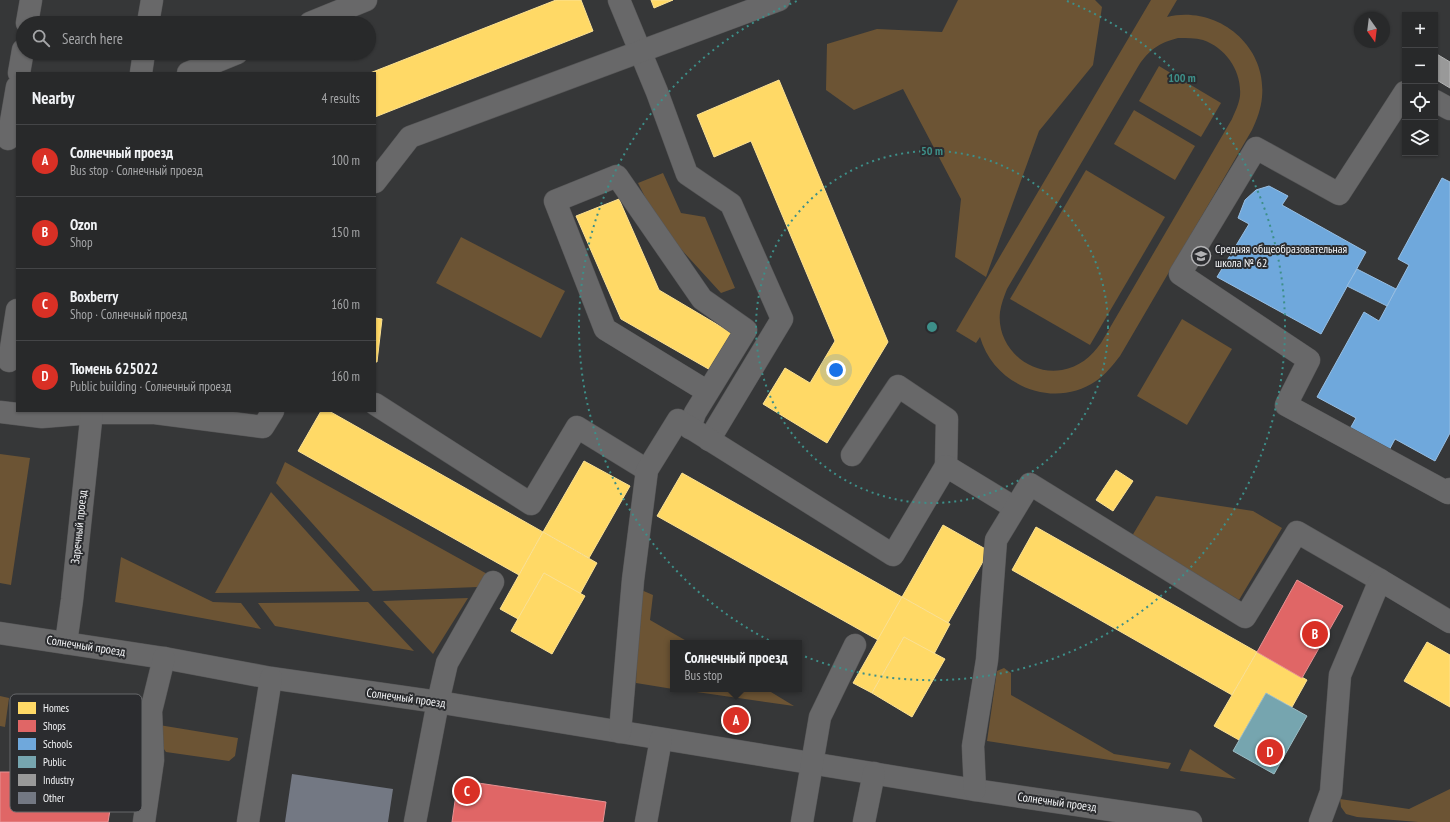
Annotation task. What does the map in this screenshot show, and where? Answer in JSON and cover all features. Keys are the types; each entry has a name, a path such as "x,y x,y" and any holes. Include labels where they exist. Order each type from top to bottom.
{"street":[{"path":"29,16 31,0"},
{"path":"149,16 152,0"},
{"path":"327,16 366,0"},
{"path":"619,0 657,92 687,174 731,204 782,319 709,440"},
{"path":"376,181 410,137 778,0"},
{"path":"19,72 21,60"},
{"path":"141,72 143,60"},
{"path":"190,72 220,60"},
{"path":"8,140 16,93"},
{"path":"1402,97 1339,194 1256,148 1180,274 1309,360 1286,405 1448,493 1450,489"},
{"path":"1438,103 1450,109"},
{"path":"690,428 695,413 708,392 746,330 702,300 617,176 555,201 605,329 708,392"},
{"path":"9,361 16,316"},
{"path":"620,732 633,580 647,470 678,420 893,555 946,466 947,419 898,386 852,455"},
{"path":"376,405 531,504 577,427 647,470"},
{"path":"0,412 42,417 91,412 155,413 263,427 272,412"},
{"name":"Заречный проезд","path":"66,642 72,600 91,412"},
{"path":"946,466 1015,508"},
{"path":"975,790 973,746 987,660 996,540 1030,484 1245,617 1297,532 1450,622"},
{"path":"1320,822 1331,792 1340,675 1380,580"},
{"path":"415,822 447,663 493,582"},
{"name":"Солнечный проезд","path":"0,634 66,642 271,678 438,702 1152,819 1190,822"},
{"path":"802,822 820,717 855,645"},
{"path":"144,822 153,760 150,711 164,658"},
{"path":"248,822 271,678"},
{"path":"646,822 661,739"},
{"path":"864,822 874,774"}],"shaded area":[{"path":"958,0 1095,0 1102,7 1093,65 1039,131 986,277 955,257 961,199 903,89 854,110 826,90 827,44 877,29 942,32"},
{"path":"1151,0 1177,0 1167,17 1186,15 1204,17 1220,23 1235,33 1247,46 1256,61 1261,78 1262,97 1257,118 1252,130 1120,356 1109,369 1096,381 1080,389 1062,393 1045,393 1028,388 1012,380 998,369 987,354 980,337 976,343 956,331","holes":["1178,38 1203,40 1219,49 1231,62 1235,69 1240,87 1240,96 1237,108 1101,343 1084,361 1068,369 1049,371 1037,368 1026,363 1017,356 1009,347 1003,336 1000,324 1000,309 1007,289 1139,65 1156,47"]},
{"path":"1159,66 1221,103 1201,137 1139,101"},
{"path":"1134,110 1195,146 1175,180 1114,144"},
{"path":"1086,170 1165,217 1090,345 1010,299"},
{"path":"663,173 681,213 705,217 735,288 721,293 659,225 638,183"},
{"path":"461,237 565,291 541,338 436,283"},
{"path":"1182,319 1232,349 1187,425 1137,396"},
{"path":"0,454 30,458 11,585 0,583"},
{"path":"285,462 489,575 478,587 373,591 276,483"},
{"path":"271,492 360,591 215,593"},
{"path":"1156,496 1253,511 1282,528 1239,600 1132,536"},
{"path":"121,557 213,602 241,603 261,629 115,602"},
{"path":"639,589 653,595 650,620 685,640 670,640 670,689 636,683"},
{"path":"468,598 433,654 383,601"},
{"path":"368,602 414,651 275,626 258,603"},
{"path":"1004,668 1011,673 1011,695 1114,754 1171,763 1168,769 987,741 997,671"},
{"path":"697,692 771,692 794,706"},
{"path":"0,696 9,698 5,727 0,726"},
{"path":"159,725 238,738 235,756 229,761 166,752 158,741"},
{"path":"1190,749 1236,779 1180,771"},
{"path":"1450,789 1450,822 1418,822 1357,817 1346,814 1341,807 1340,799 1409,809"}],"building: Homes":[{"path":"556,0 581,0 593,31 376,117 376,72 373,72"},
{"path":"651,0 673,0 654,8"},
{"path":"779,80 888,342 827,443 763,404 785,368 810,383 835,341 751,141 714,157 697,115"},
{"path":"619,199 659,290 735,335 712,371 621,319 576,216"},
{"path":"376,318 382,319 376,362"},
{"path":"320,412 331,412 543,532 519,575 298,451"},
{"path":"584,461 630,486 589,558 543,532"},
{"path":"1116,470 1133,481 1113,511 1096,500"},
{"path":"682,473 902,597 878,640 657,516"},
{"path":"943,525 989,551 948,623 902,597"},
{"path":"1036,527 1257,652 1232,695 1012,570"},
{"path":"543,532 597,563 580,594 544,573 518,619 500,609"},
{"path":"544,573 585,596 552,654 511,631"},
{"path":"902,597 950,624 934,654 904,637 872,693 853,683"},
{"path":"904,637 945,659 912,717 872,693"},
{"path":"1427,642 1450,655 1450,707 1404,681"},
{"path":"1257,652 1307,680 1292,707 1266,693 1239,740 1214,726"}],"building: Shops":[{"path":"1297,580 1343,606 1302,678 1257,652"},
{"path":"0,772 10,772 10,812 110,812 108,822 0,822"},
{"path":"458,780 606,802 603,822 452,822"}],"building: Schools":[{"path":"1442,178 1450,182 1450,433 1435,461 1395,439 1386,456 1347,434 1356,418 1317,397 1364,312 1379,321 1409,265 1398,259"},
{"path":"1269,186 1288,196 1282,205 1366,252 1321,334 1217,277 1249,224 1238,218 1245,200 1256,190"},
{"path":"1357,269 1396,289 1387,306 1347,286"}],"building: Public":[{"path":"1266,693 1307,716 1274,774 1233,751"}],"building: Industry":[{"path":"1438,55 1450,62 1450,88 1438,81"}],"building: Other":[{"path":"292,774 393,789 388,822 285,822"}],"place":[{"name":"Средняя общеобразовательная школа № 62","path":"1201,256"},
{"name":"Ozon","path":"1315,634"},
{"name":"Солнечный проезд","path":"736,720"},
{"name":"Тюмень 625022","path":"1270,752"},
{"name":"Boxberry","path":"467,791"}]}
